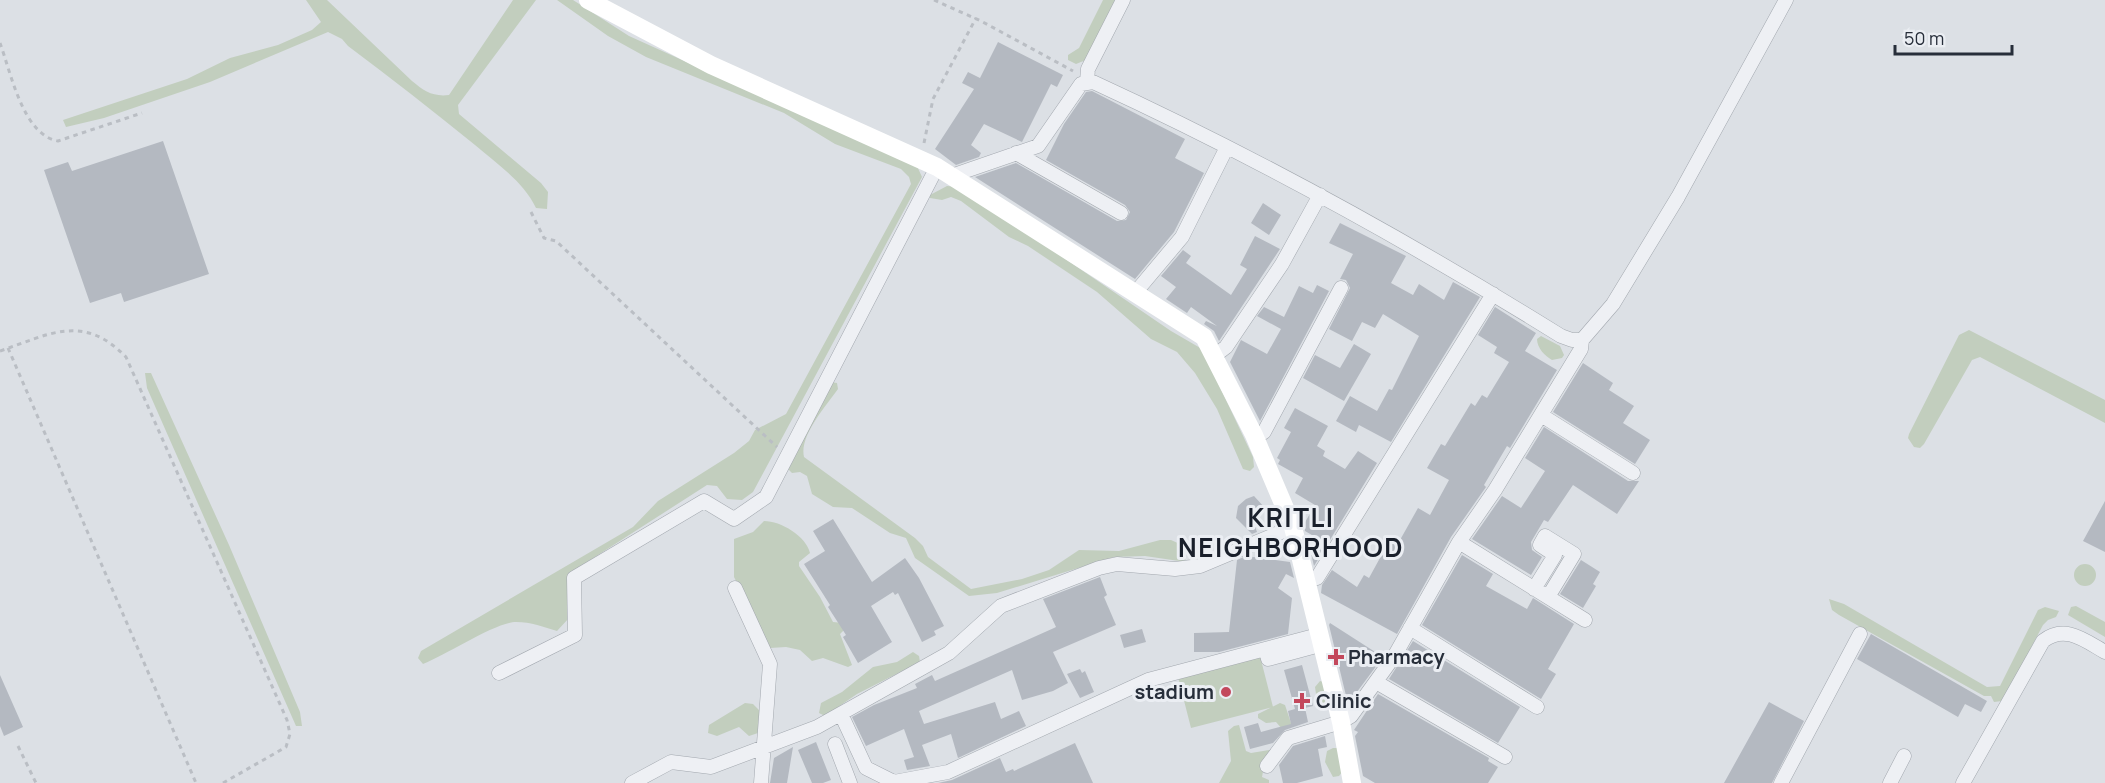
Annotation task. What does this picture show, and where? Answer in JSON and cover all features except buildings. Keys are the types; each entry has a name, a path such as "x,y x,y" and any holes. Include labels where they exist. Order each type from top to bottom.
{"street":[{"path":"588,0 720,70 936,167 1204,337 1255,438 1293,527 1341,722 1352,783"},
{"path":"1087,81 1088,69 1123,0"},
{"path":"1267,766 1288,738 1341,722 1351,716 1376,682 1459,542 1495,490 1581,349 1582,340 1613,304 1678,198 1786,0"},
{"path":"936,167 1022,156 1038,146 1077,88 1087,81"},
{"path":"1087,81 1320,195 1493,294 1561,336 1572,340 1582,340"},
{"path":"1134,293 1182,237 1226,149"},
{"path":"1022,156 1121,213"},
{"path":"499,673 575,635 574,578 704,501 734,519 766,497 936,167"},
{"path":"1214,357 1226,347 1282,264 1320,195"},
{"path":"1255,438 1264,432 1341,288"},
{"path":"1306,582 1317,578 1493,294"},
{"path":"1541,415 1633,473"},
{"path":"632,783 671,762 711,767 817,727 949,653 1001,606 1099,568 1117,564 1175,569 1200,566 1293,527"},
{"path":"1534,589 1555,555 1539,545 1545,536 1574,554 1548,597"},
{"path":"1459,542 1585,620"},
{"path":"735,588 770,664 762,783"},
{"path":"1410,628 1537,707"},
{"path":"1963,783 2043,641 2055,634 2069,633 2105,652"},
{"path":"1781,783 1860,634"},
{"path":"841,714 866,768 894,782 948,772 1148,680 1266,650 1268,659 1319,640"},
{"path":"1376,682 1505,757"},
{"path":"835,744 850,783"},
{"path":"1890,783 1904,756"}],"path":[{"path":"934,0 976,18 1072,70 1087,81"},
{"path":"936,167 933,99 976,18"},
{"path":"0,43 30,122 50,139 58,141 142,113"},
{"path":"531,212 544,238 556,242 787,456"},
{"path":"0,351 65,329 74,329 97,335 114,345 126,357 287,720 290,735 286,747 223,783"},
{"path":"8,348 196,783"},
{"path":"18,746 36,783"}],"green space":[{"path":"306,0 327,0 412,81 429,92 449,95 513,0 536,0 458,105 459,114 541,183 548,192 547,209 536,208 524,189 501,166 342,39 328,32 210,82 104,118 66,127 63,120 187,79 230,58 278,45 312,30 321,22"},
{"path":"557,0 573,0 629,36 917,166 922,177 753,492 742,500 727,499 717,486 707,485 570,573 569,618 557,631 527,623 507,623 423,664 418,658 421,651 633,527 658,501 734,453 749,441 755,430 786,414 911,184 909,177 901,169 835,144 784,113 646,57 608,36"},
{"path":"1103,0 1116,0 1086,60 1076,64 1068,60 1068,55 1079,48"},
{"path":"947,186 960,187 1171,331 1202,349 1253,457 1254,467 1250,471 1243,469 1217,409 1195,373 1177,352 1151,339 1097,292 1028,246 1009,237 961,201 951,197 942,200 930,198 930,195"},
{"path":"1969,330 2105,400 2105,423 1980,357 1972,360 1924,444 1920,448 1914,447 1908,438 1909,434 1959,335"},
{"path":"1541,336 1560,346 1564,355 1562,358 1552,360 1544,354 1537,342"},
{"path":"145,373 151,373 229,545 300,712 302,726 296,726 147,388"},
{"path":"831,382 837,383 838,389 809,431 804,457 915,538 923,546 928,557 971,589 1022,579 1049,570 1079,550 1119,551 1160,540 1171,540 1182,545 1186,562 1145,556 1114,557 997,593 969,596 915,558 906,538 890,533 852,508 833,507 812,494 807,476 800,472 792,473 788,469"},
{"path":"764,521 778,524 792,531 808,547 810,553 799,562 799,566 820,597 833,622 843,623 845,629 840,634 852,665 848,667 823,658 812,661 800,650 786,647 770,648 734,577 734,539 753,532"},
{"path":"2085,564 2093,567 2096,575 2093,583 2085,586 2077,583 2074,575 2077,567"},
{"path":"1829,599 1844,604 1987,687 2000,686 2038,610 2045,607 2059,611 2056,617 2043,625 2002,701 1994,702 1991,696 1984,696 1839,615 1832,610"},
{"path":"2076,606 2105,622 2105,637 2068,615 2071,607"},
{"path":"913,652 919,656 920,662 857,694 825,716 819,713 821,703 842,692 873,667 897,662"},
{"name":"stadium","path":"1260,656 1273,707 1191,728 1178,677"},
{"path":"1320,681 1324,682 1329,702 1324,705 1317,701 1315,687"},
{"path":"745,703 753,704 763,714 758,733 749,736 739,727 717,736 708,733 709,725"},
{"path":"1280,703 1285,705 1292,726 1283,730 1276,722 1266,723 1258,718 1258,714"},
{"path":"1239,725 1246,751 1251,753 1269,750 1272,754 1264,766 1262,777 1269,780 1269,783 1219,783 1231,761 1228,731"},
{"path":"1338,748 1343,771 1339,776 1333,777 1325,762 1327,751"}],"place":[{"name":"Pharmacy","path":"1336,657"},
{"name":"stadium","path":"1226,692"},
{"name":"Clinic","path":"1302,701"}],"district":[{"name":"KRITLI NEIGHBORHOOD","path":"1291,533"}]}
